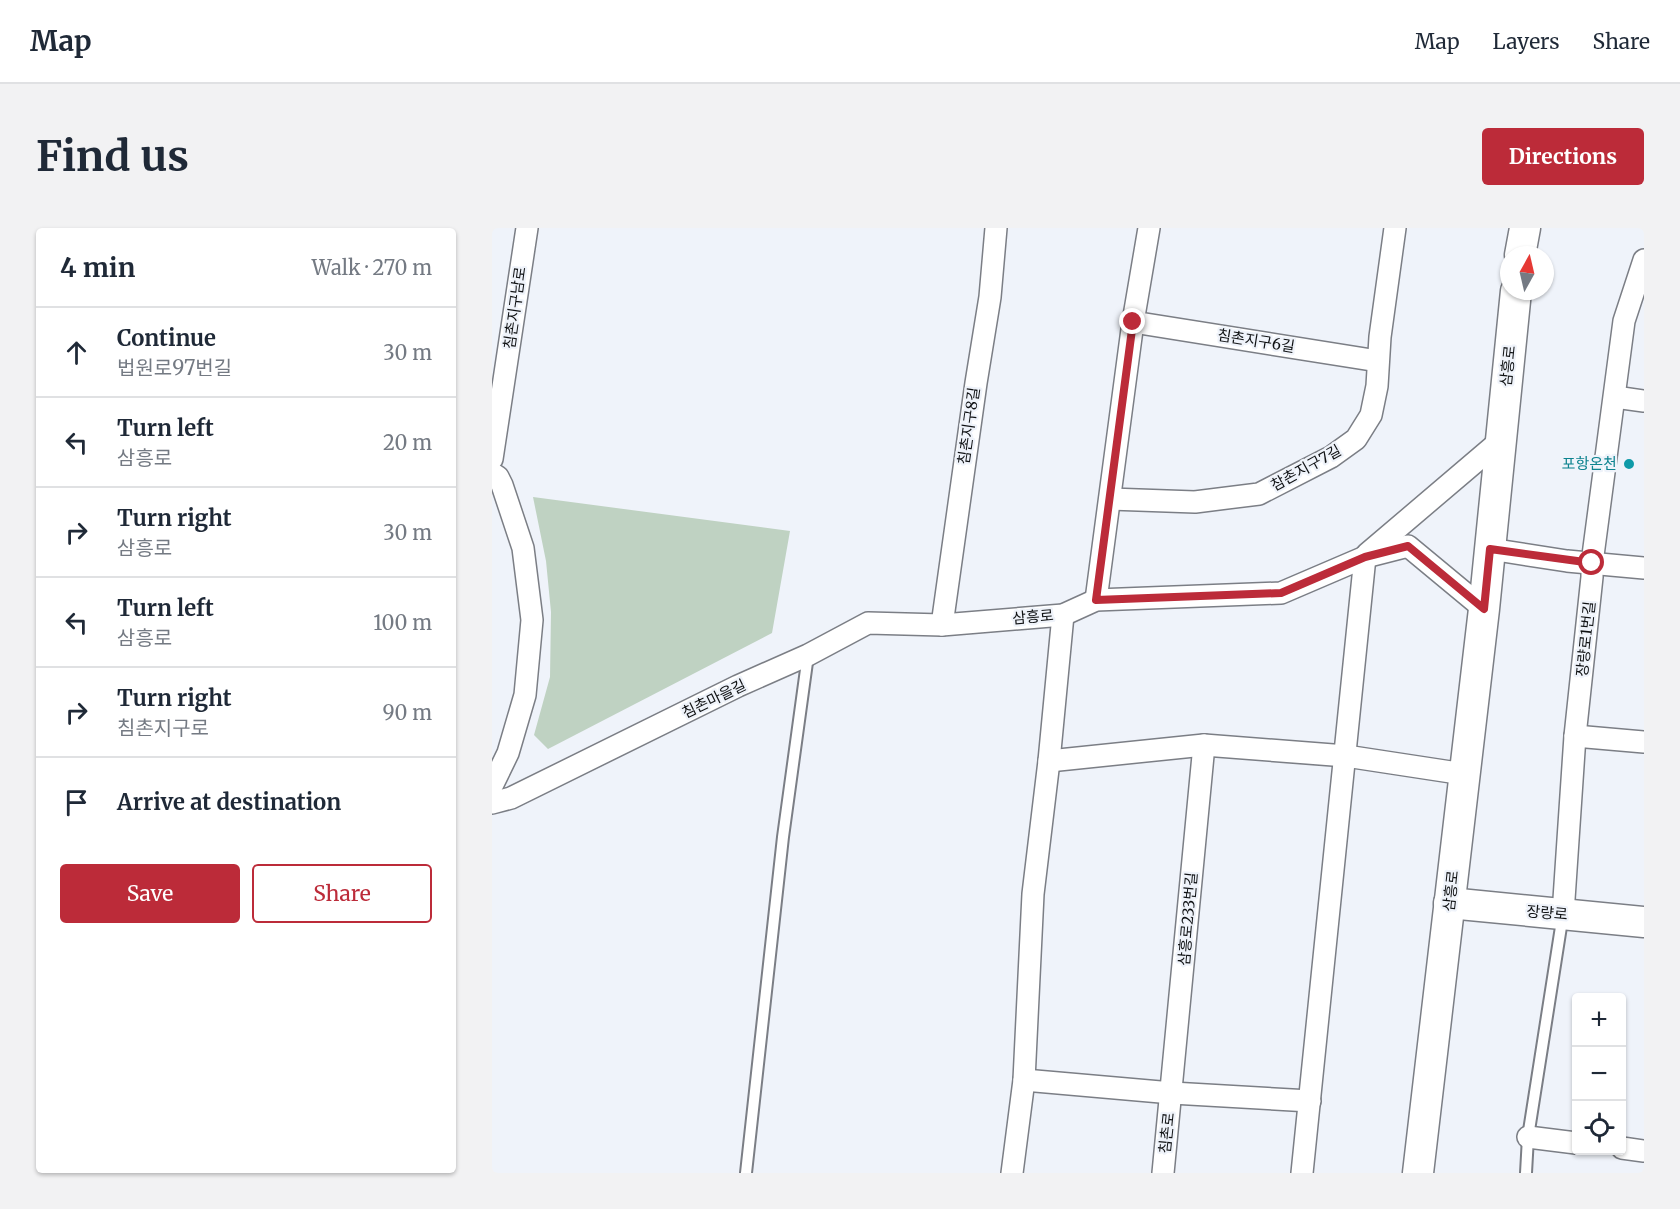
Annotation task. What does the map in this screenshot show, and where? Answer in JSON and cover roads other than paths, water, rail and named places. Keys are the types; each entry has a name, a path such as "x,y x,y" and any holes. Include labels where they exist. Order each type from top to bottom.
{"main road":[{"path":"1522,246 1525,228"},
{"name":"삼흥로","path":"1418,1173 1484,609 1515,300"},
{"name":"장량로","path":"1449,903 1644,922"}],"street":[{"name":"침촌지구남로","path":"492,459 527,228"},
{"name":"침촌지구8길","path":"942,625 990,297 996,228"},
{"path":"1096,600 1133,322 1149,228"},
{"name":"참촌지구7길","path":"1110,499 1195,502 1259,494 1331,457 1356,439 1371,415 1377,386 1378,361 1395,228"},
{"name":"장량로1번길","path":"1563,914 1575,735 1592,563 1624,321 1642,271"},
{"name":"침촌지구6길","path":"1133,322 1378,361"},
{"path":"1615,397 1644,401"},
{"name":"삼흥로","path":"1365,557 1501,440"},
{"path":"492,473 498,477 502,485 523,548 532,620 525,695 508,753 492,786"},
{"name":"삼흥로","path":"942,625 1063,615 1096,600 1281,593 1365,557 1408,546 1484,609"},
{"path":"1490,549 1644,568"},
{"path":"1302,1173 1365,557"},
{"path":"1012,1173 1024,1080 1033,894 1063,615"},
{"name":"침촌마을길","path":"492,803 512,798 738,686 808,655 868,623 942,625"},
{"path":"1575,735 1644,742"},
{"path":"1049,761 1204,746 1346,756 1464,774"},
{"name":"삼흥로233번길","path":"1172,1093 1204,746"},
{"path":"1024,1080 1172,1093 1310,1101"},
{"name":"침촌로","path":"1163,1173 1172,1093"},
{"path":"1528,1137 1572,1142"},
{"path":"1626,1149 1644,1151"}],"lane":[{"path":"746,1173 783,837 808,655"},
{"path":"1526,1173 1528,1137 1563,914"}],"place":[{"name":"포항온천","path":"1629,464"}]}
